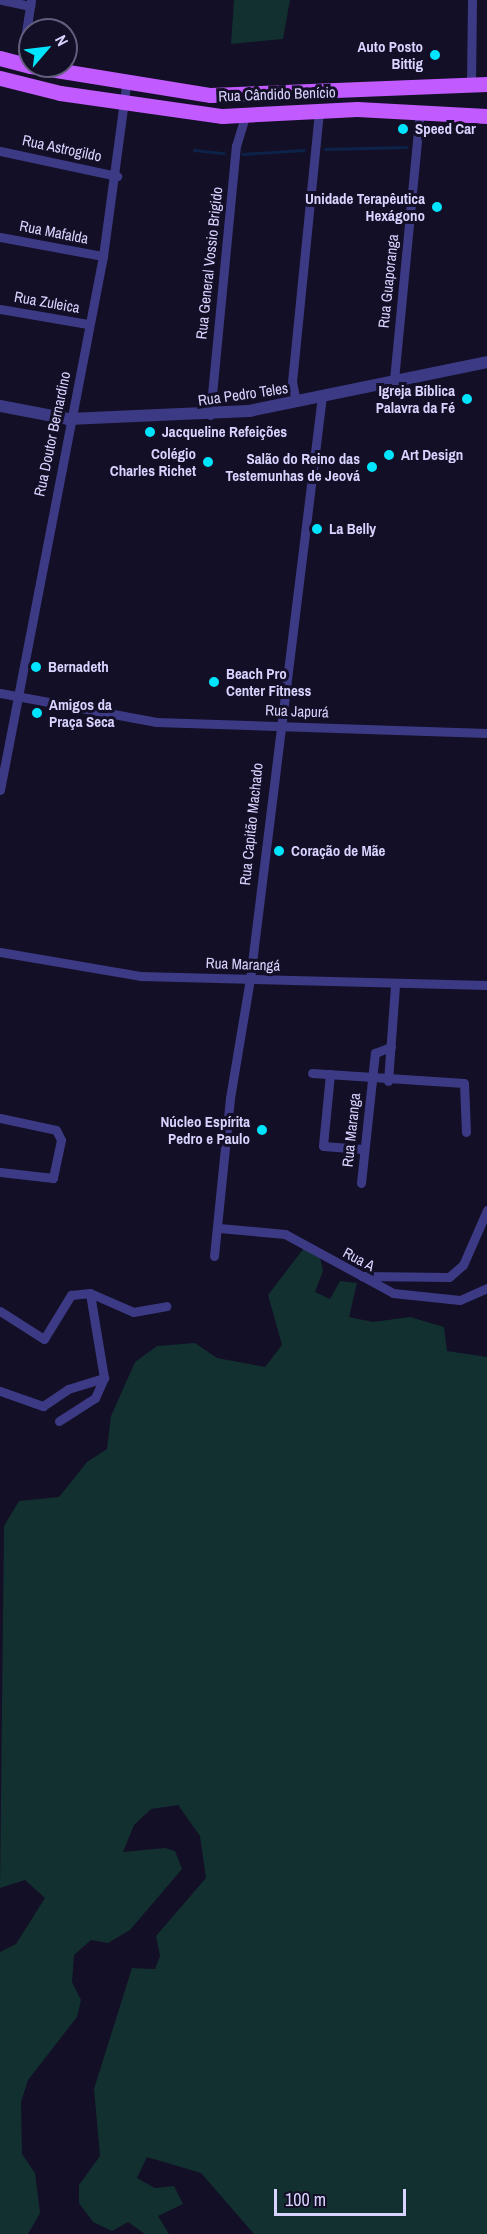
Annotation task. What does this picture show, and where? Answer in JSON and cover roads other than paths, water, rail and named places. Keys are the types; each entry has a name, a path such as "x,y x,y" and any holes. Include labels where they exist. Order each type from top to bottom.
{"main road":[{"name":"Rua Cândido Benício","path":"0,58 18,63"},
{"name":"Rua Cândido Benício","path":"78,75 126,85 211,95 487,84"},
{"name":"Rua Cândido Benício","path":"0,78 127,103 245,116 319,111 420,112 487,116"}],"street":[{"path":"2,0 31,3 30,18"},
{"path":"471,83 472,0"},
{"name":"Rua Doutor Bernardino","path":"0,790 68,419 103,256 127,103 126,85"},
{"path":"296,402 292,382 319,111"},
{"name":"Rua Guaporanga","path":"394,380 420,112"},
{"name":"Rua General Vossio Brigido","path":"210,415 236,146 245,116"},
{"name":"Rua Astrogildo","path":"0,151 117,176"},
{"name":"Rua Mafalda","path":"0,237 103,256"},
{"name":"Rua Zuleica","path":"0,309 88,324"},
{"name":"Rua Pedro Teles","path":"0,406 68,419 210,415 296,402 487,362"},
{"name":"Rua Capitão Machado","path":"214,1256 219,1228 230,1098 250,979 277,725 322,396"},
{"name":"Rua Japurá","path":"0,693 156,722 487,733"},
{"name":"Rua Marangá","path":"0,952 140,976 395,985 487,985"},
{"path":"388,1081 395,985"},
{"path":"372,1080 375,1053 391,1047"},
{"name":"Rua Maranga","path":"312,1073 372,1080 466,1084 466,1132"},
{"path":"330,1074 323,1146 363,1149"},
{"name":"Rua Maranga","path":"361,1183 372,1080"},
{"path":"0,1118 56,1130 61,1140 53,1178 0,1172"},
{"path":"362,1276 449,1276 463,1265 487,1210"},
{"name":"Rua A","path":"219,1228 285,1234 393,1293 460,1300 487,1288"},
{"path":"0,1311 44,1340 52,1334 66,1298 90,1293 133,1312 166,1306"},
{"path":"59,1421 95,1398 104,1378 90,1293"},
{"path":"0,1390 43,1406 68,1389 104,1378"}],"waterway":[{"path":"325,149 406,147"},
{"path":"194,150 224,153"},
{"path":"242,154 304,150"}],"place":[{"name":"Auto Posto Bittig","path":"435,55"},
{"name":"Speed Car","path":"403,129"},
{"name":"Unidade Terapêutica Hexágono","path":"437,207"},
{"name":"Igreja Bíblica Palavra da Fé","path":"467,399"},
{"name":"Jacqueline Refeições","path":"150,432"},
{"name":"Art Design","path":"389,455"},
{"name":"Colégio Charles Richet","path":"208,462"},
{"name":"Salão do Reino das Testemunhas de Jeová","path":"372,467"},
{"name":"La Belly","path":"317,529"},
{"name":"Bernadeth","path":"36,667"},
{"name":"Beach Pro Center Fitness","path":"214,682"},
{"name":"Amigos da Praça Seca","path":"37,713"},
{"name":"Coração de Mãe","path":"279,851"},
{"name":"Núcleo Espírita Pedro e Paulo","path":"262,1130"}]}
